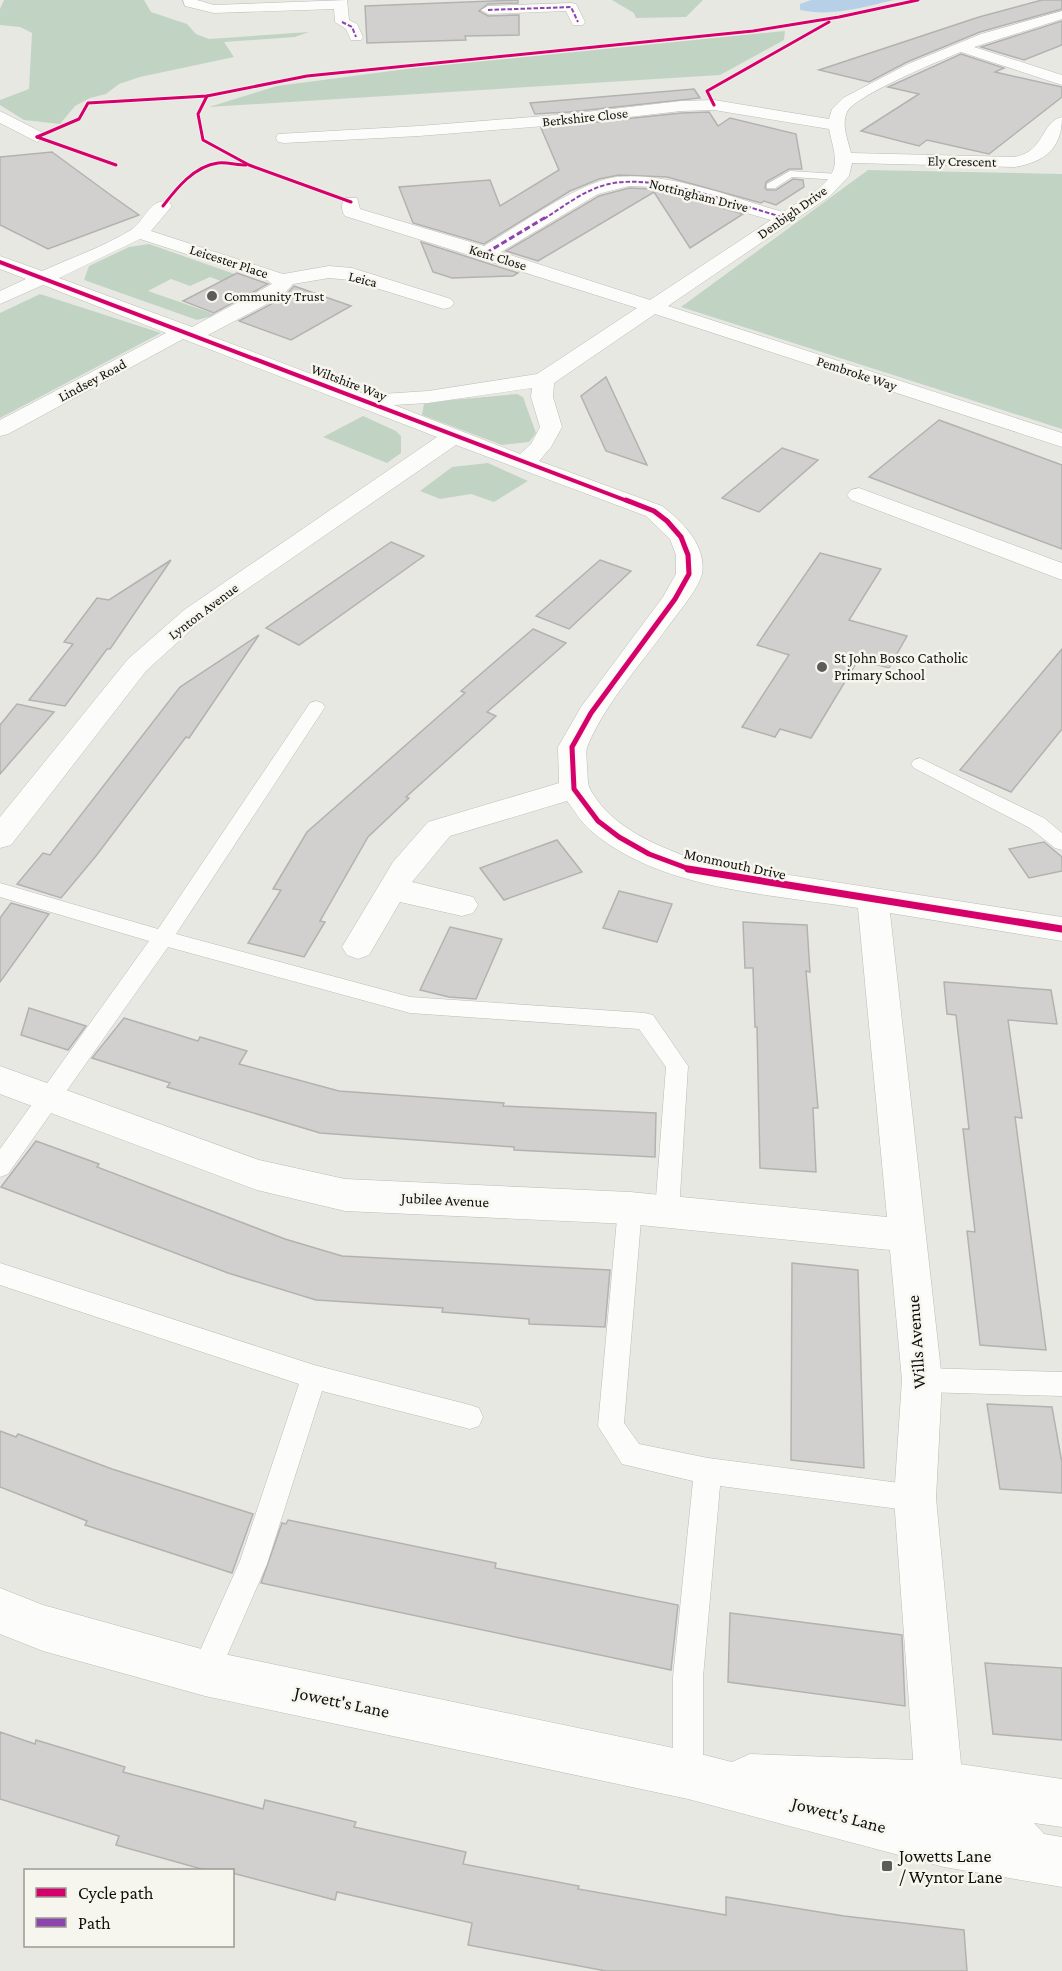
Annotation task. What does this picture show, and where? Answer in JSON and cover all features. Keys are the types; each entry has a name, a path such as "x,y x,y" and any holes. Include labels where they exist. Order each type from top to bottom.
{"street":[{"path":"190,0 190,3 196,6 214,9 340,3 342,22 352,27 356,37"},
{"path":"491,25 486,5 571,7 578,22"},
{"path":"836,125 841,108 911,68 960,47 1062,15"},
{"path":"960,47 1062,80"},
{"name":"Berkshire Close","path":"284,138 441,129 569,119 681,106 714,105 836,125"},
{"path":"0,116 37,137"},
{"name":"Ely Crescent","path":"843,158 1015,162 1032,160 1041,153 1062,122"},
{"name":"Denbigh Drive","path":"364,401 428,397 543,380 813,200 842,173 843,158 836,125"},
{"path":"333,135 339,157"},
{"name":"Nottingham Drive","path":"486,253 592,190 608,184 629,181 656,182 786,218"},
{"name":"Kent Close","path":"351,202 351,212 653,306"},
{"path":"0,298 139,233 163,206"},
{"name":"Leicester Place","path":"139,233 274,276 284,284 275,292 188,333"},
{"name":"Wiltshire Way","path":"0,262 654,511 681,537 688,555 689,574 675,599 591,713 572,747 574,789"},
{"name":"Leica","path":"280,280 329,272 352,274 444,303"},
{"name":"Pembroke Way","path":"653,306 1062,440"},
{"name":"Lindsey Road","path":"0,429 188,333"},
{"path":"524,463 540,447 551,427 542,397 543,380"},
{"name":"Lynton Avenue","path":"0,838 137,665 185,622 453,436"},
{"path":"860,495 1062,572"},
{"path":"358,947 392,889 423,844 439,830 574,789"},
{"name":"Monmouth Drive","path":"574,789 598,821 619,837 650,854 694,871 1062,929"},
{"path":"392,889 462,905"},
{"name":"Wills Avenue","path":"873,901 921,1380 915,1498 940,1804 961,1816 994,1818 1048,1860"},
{"name":"Jubilee Avenue","path":"0,1080 257,1175 345,1195 630,1208 907,1235"},
{"name":"Jowett's Lane","path":"0,1611 43,1628 205,1673 688,1775 944,1842 1048,1860"},
{"name":"Jowett's Lane","path":"688,1775 939,1785 1062,1803"}],"lane":[{"path":"771,186 790,174 839,177"},
{"path":"0,1167 163,938 316,707"},
{"path":"920,764 1037,822 1062,843"},
{"path":"0,890 163,938 410,1005 645,1022 677,1066 667,1211"},
{"path":"630,1208 610,1426 631,1455 708,1471 915,1498"},
{"path":"0,1274 314,1377 470,1417"},
{"path":"205,1673 253,1564 314,1377"},
{"path":"921,1380 1062,1384"},
{"path":"688,1775 688,1677 708,1471"}],"green space":[{"path":"4,0 144,0 151,12 187,24 196,34 209,39 309,32 295,37 224,42 234,57 140,77 119,84 106,94 90,98 75,106 60,124 24,120 0,105 0,100 29,89 32,33 20,27 0,25 0,9"},
{"path":"612,0 703,0 686,17 636,18 634,13"},
{"path":"785,31 784,40 720,75 209,107 277,86 414,68"},
{"path":"868,170 1062,174 1062,429 681,307"},
{"path":"149,244 263,284 256,294 210,277 190,286 171,279 148,291 217,315 197,320 84,280 89,266 129,247"},
{"path":"40,294 161,333 0,418 0,313"},
{"path":"517,394 523,397 536,433 529,442 502,445 422,415 424,404"},
{"path":"363,416 396,431 401,436 401,453 387,463 323,437"},
{"path":"488,463 528,481 494,502 471,494 440,499 420,491 452,467"}],"water":[{"path":"811,0 894,0 836,12 800,10 800,4"}],"building":[{"path":"518,0 518,3 488,4 479,11 488,16 519,15 519,35 465,36 466,40 367,43 365,6"},
{"path":"1042,0 1062,0 1062,9 980,32 907,62 869,82 819,70 979,17"},
{"path":"1062,21 1062,45 1024,60 981,47"},
{"path":"961,54 1004,68 995,72 1062,87 1062,97 989,154 927,140 919,146 861,131 919,94 888,87"},
{"path":"694,89 700,98 569,112 535,114 530,103"},
{"path":"709,112 718,126 730,118 796,134 802,169 789,169 766,182 765,188 776,190 793,179 803,180 804,187 776,205 667,177 619,175 599,179 570,191 484,244 413,223 399,187 490,180 500,206 559,170 541,128"},
{"path":"52,152 139,215 48,249 0,225 0,157"},
{"path":"629,188 655,189 743,214 690,248 654,192 538,261 506,251 599,196"},
{"path":"421,242 518,273 513,276 452,278 433,272"},
{"path":"237,273 268,284 214,313 183,301"},
{"path":"294,286 351,306 291,340 239,321 283,298"},
{"path":"606,377 647,465 606,451 581,396"},
{"path":"939,420 1062,465 1062,549 869,477"},
{"path":"782,448 818,460 759,512 722,498"},
{"path":"391,542 424,556 299,645 266,628"},
{"path":"820,553 881,569 849,620 907,636 889,668 858,660 811,738 780,729 775,737 742,727 789,655 757,645"},
{"path":"171,560 110,649 107,649 65,706 29,700 73,644 64,642 97,598 109,600"},
{"path":"600,560 631,571 569,629 536,616"},
{"path":"533,629 566,643 487,712 496,716 406,797 409,798 368,837 320,921 325,922 304,957 248,943 281,890 273,889 307,832 465,693 461,691"},
{"path":"259,635 189,738 186,737 96,856 61,898 17,884 43,853 50,855 180,687"},
{"path":"1062,649 1062,729 1011,792 960,770"},
{"path":"17,704 54,712 0,774 0,725"},
{"path":"557,840 582,872 504,900 480,868"},
{"path":"1044,842 1062,857 1062,871 1029,878 1009,849"},
{"path":"619,891 672,904 657,942 603,928"},
{"path":"11,903 49,914 0,982 0,918"},
{"path":"743,922 807,925 810,972 806,971 818,1108 813,1108 816,1172 760,1168 757,1027 755,1027 753,968 745,968"},
{"path":"450,927 502,939 476,999 449,997 420,990"},
{"path":"944,982 1051,990 1057,1024 1008,1020 1022,1118 1015,1117 1046,1350 980,1345 967,1231 975,1232 963,1129 969,1129 956,1015 947,1014"},
{"path":"29,1008 86,1026 68,1050 21,1035"},
{"path":"124,1018 198,1041 200,1037 247,1051 239,1064 339,1091 504,1103 503,1106 656,1113 655,1157 514,1150 514,1147 320,1133 167,1087 170,1083 92,1058"},
{"path":"36,1141 99,1164 97,1167 285,1239 342,1256 610,1270 605,1327 529,1324 529,1319 442,1312 443,1308 316,1300 228,1273 1,1187"},
{"path":"792,1263 858,1270 864,1468 791,1460"},
{"path":"987,1404 1052,1407 1062,1463 1062,1493 1000,1489"},
{"path":"0,1431 16,1437 18,1434 112,1469 253,1514 232,1573 85,1525 87,1521 0,1487"},
{"path":"288,1520 496,1563 495,1568 678,1605 671,1670 261,1583 282,1523 286,1524"},
{"path":"730,1613 902,1635 905,1706 728,1682"},
{"path":"985,1663 1062,1668 1062,1740 993,1734"},
{"path":"0,1732 35,1744 36,1740 125,1767 123,1772 263,1809 265,1800 356,1822 354,1827 466,1852 463,1864 579,1886 578,1889 726,1915 726,1897 844,1916 964,1930 967,1971 606,1971 468,1945 472,1923 337,1892 335,1900 234,1874 234,1869 201,1869 116,1845 119,1836 0,1799"}],"marked path":[{"path":"488,10 571,7 578,22"},
{"path":"342,22 352,27 356,37"},
{"path":"486,253 592,190 608,184 629,181 656,182 786,218"}],"cycle path":[{"path":"37,137 79,119 88,103 207,96 307,76 753,31 839,17 918,0"},
{"path":"714,105 707,91 829,22"},
{"path":"207,96 198,114 203,140 249,165 351,202"},
{"path":"37,137 116,165"},
{"path":"163,206 173,193 198,170 221,163 246,165"},
{"path":"0,262 631,502 654,511 667,521 681,537 688,555 689,574 675,599 591,713 572,747 574,789 598,821 619,837 649,854 694,871 1062,929"}],"place":[{"name":"Community Trust","path":"212,296"},
{"name":"St John Bosco Catholic Primary School","path":"822,667"},
{"name":"Jowetts Lane / Wyntor Lane","path":"887,1866"}]}
